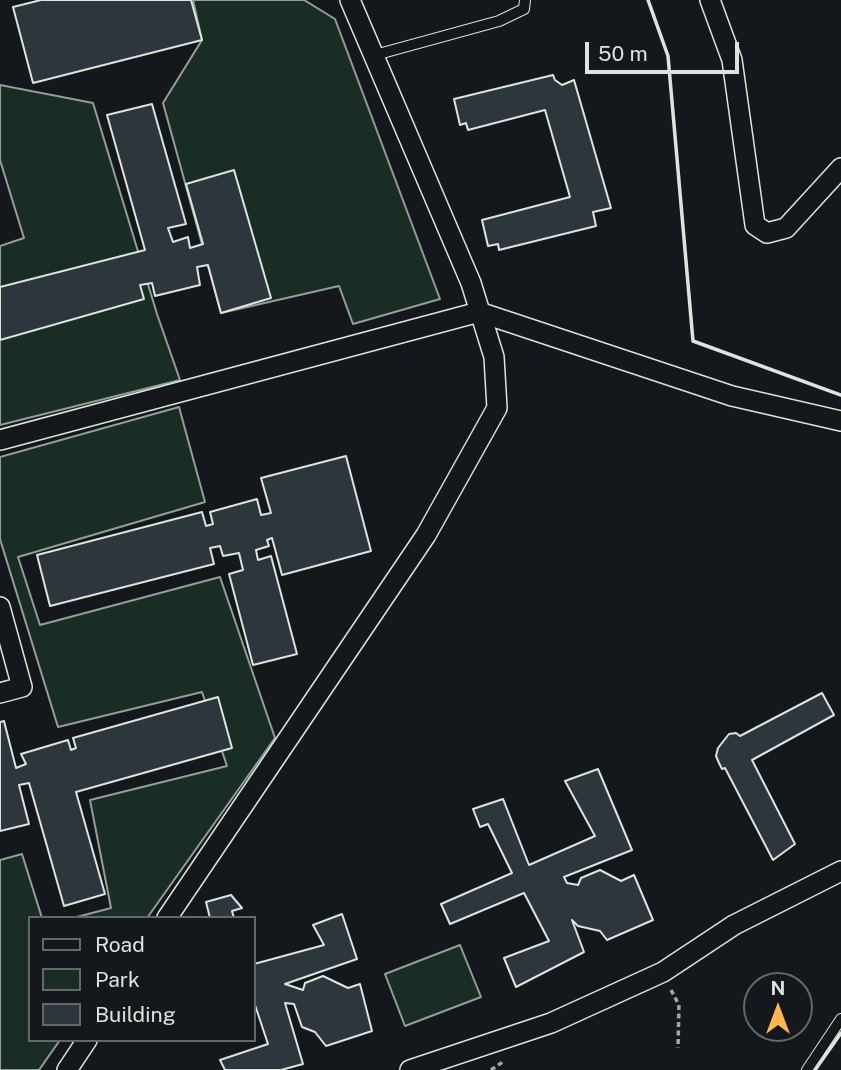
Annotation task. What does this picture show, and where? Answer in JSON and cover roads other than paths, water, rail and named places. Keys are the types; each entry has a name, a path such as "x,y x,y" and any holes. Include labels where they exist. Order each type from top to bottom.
{"street":[{"path":"168,916 426,535 497,408 494,357 471,283 350,0"},
{"path":"710,0 732,60 755,225 766,233 786,228 841,168"},
{"path":"0,440 479,312 732,396 841,421"},
{"path":"0,607 22,687 0,693"},
{"path":"410,1070 551,1023 663,972 734,925 841,871"},
{"path":"67,1070 86,1042"}],"lane":[{"path":"375,55 499,21 524,9 525,0"},
{"path":"807,1070 841,1019"}]}
